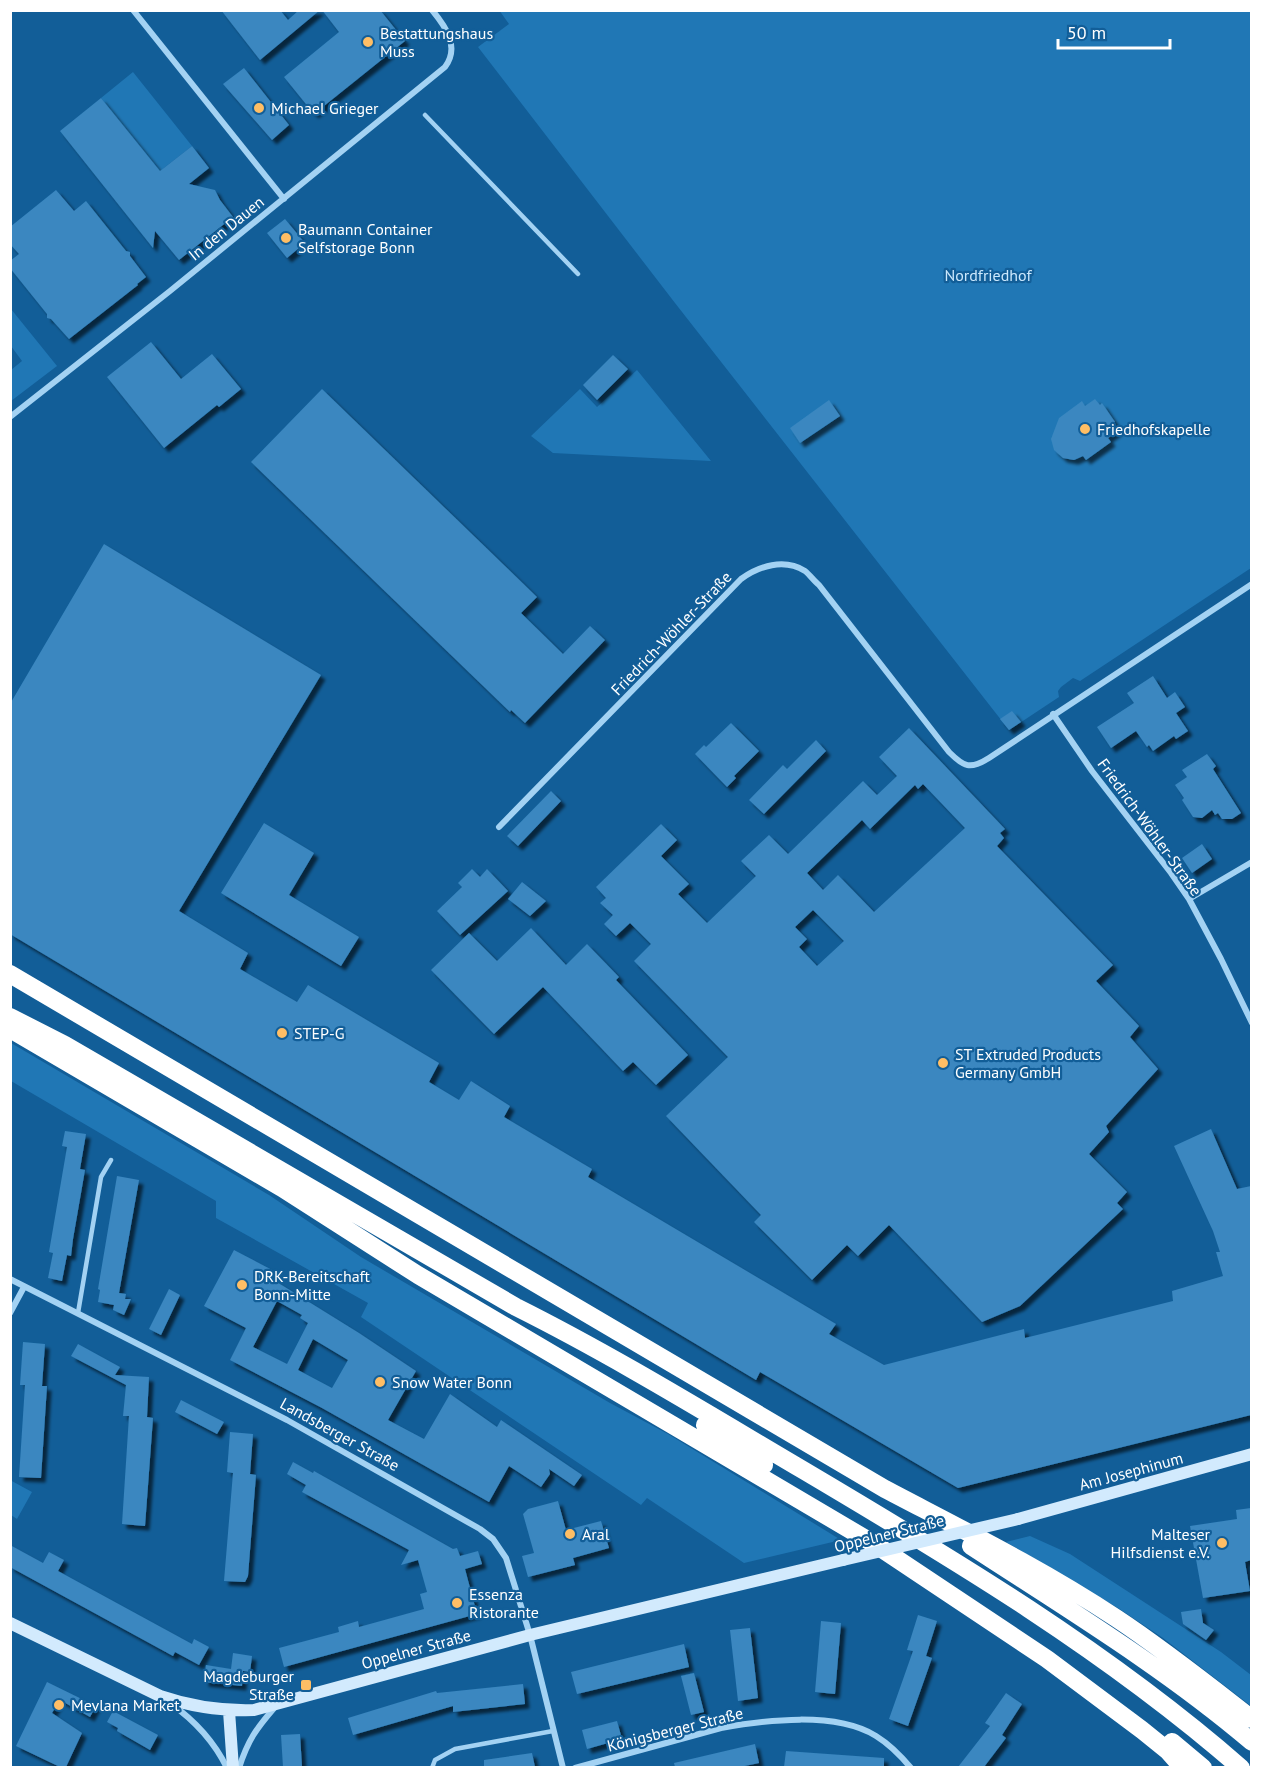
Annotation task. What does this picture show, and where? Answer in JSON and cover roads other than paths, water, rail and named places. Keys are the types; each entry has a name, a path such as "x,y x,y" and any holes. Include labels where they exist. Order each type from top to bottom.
{"highway":[{"path":"10,974 885,1489 1024,1562 1116,1618 1182,1664 1251,1719"},
{"path":"10,1017 65,1045 516,1307 630,1368 969,1570 1091,1650 1162,1703 1241,1767"},
{"path":"10,1030 282,1188 418,1275 876,1545 1047,1659 1142,1730 1183,1767"},
{"path":"516,1307 536,1325 686,1413 1025,1634 1093,1682 1203,1767"},
{"path":"885,1489 1123,1646 1216,1712 1251,1742"}],"street":[{"path":"133,10 284,199"},
{"name":"In den Dauen","path":"10,417 284,199 445,67 452,54 452,44 448,33 432,10"},
{"name":"Friedrich-Wöhler-Straße","path":"499,828 741,579 758,568 790,565 805,571 819,585 960,763 971,766 980,764 1251,584"},
{"name":"Friedrich-Wöhler-Straße","path":"1053,714 1092,771 1189,899 1251,1023"},
{"path":"1189,899 1251,862"},
{"name":"Landsberger Straße","path":"10,1279 297,1426 480,1529 493,1539 506,1558 530,1635"},
{"path":"10,1313 24,1287"},
{"name":"Am Josephinum","path":"1018,1519 1251,1454"},
{"name":"Oppelner Straße","path":"10,1623 160,1696 195,1707 229,1710 257,1709 530,1635 1018,1519"},
{"path":"530,1635 563,1767"},
{"path":"160,1696 189,1716 220,1754 227,1767"},
{"path":"239,1767 245,1747 253,1733 277,1705"},
{"path":"229,1710 233,1767"},
{"name":"Königsberger Straße","path":"576,1767 721,1728 795,1720 839,1723 858,1728 876,1736 911,1767"}],"lane":[{"path":"425,115 578,274"},
{"path":"78,1313 101,1177 111,1160"},
{"path":"432,1767 435,1760 455,1749 553,1731"}],"place":[{"name":"Bestattungshaus Muss","path":"368,42"},
{"name":"Michael Grieger","path":"259,108"},
{"name":"Baumann Container Selfstorage Bonn","path":"286,238"},
{"name":"Friedhofskapelle","path":"1085,429"},
{"name":"STEP-G","path":"282,1033"},
{"name":"ST Extruded Products Germany GmbH","path":"943,1063"},
{"name":"DRK-Bereitschaft Bonn-Mitte","path":"242,1285"},
{"name":"Snow Water Bonn","path":"380,1382"},
{"name":"Aral","path":"570,1534"},
{"name":"Malteser Hilfsdienst e.V.","path":"1222,1543"},
{"name":"Essenza Ristorante","path":"457,1603"},
{"name":"Magdeburger Straße","path":"306,1685"},
{"name":"Mevlana Market","path":"59,1705"}],"park label":[{"name":"Nordfriedhof","path":"988,275"}]}
